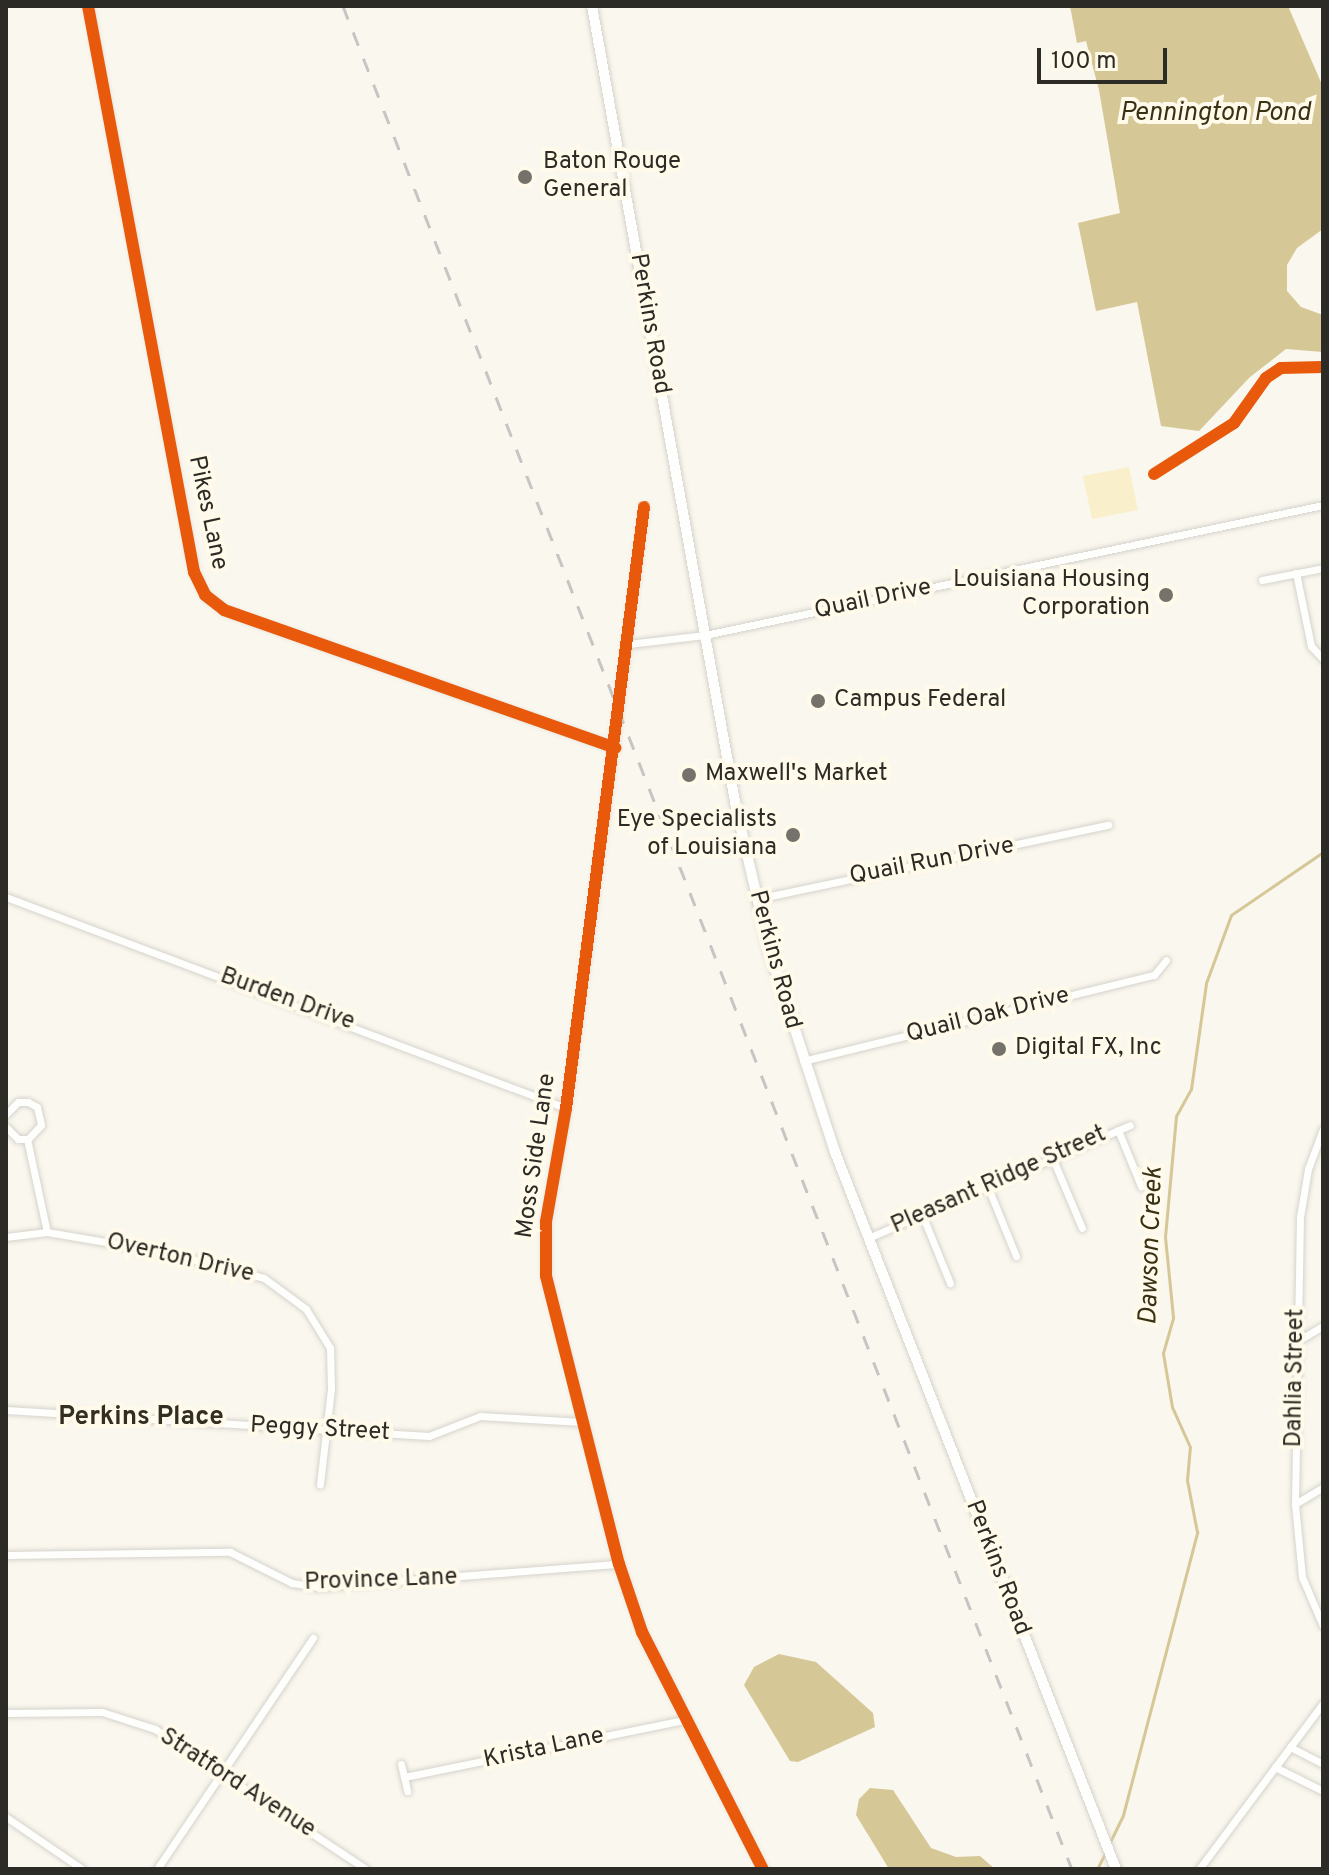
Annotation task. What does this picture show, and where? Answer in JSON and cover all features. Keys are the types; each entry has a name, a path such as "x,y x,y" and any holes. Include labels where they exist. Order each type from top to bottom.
{"main road":[{"name":"Perkins Road","path":"592,6 705,635 756,899 803,1061 868,1238 1116,1869"}],"street":[{"name":"Pikes Lane","path":"88,6 194,572 205,595 224,610 615,748"},
{"name":"Quail Drive","path":"628,644 705,635 1323,505"},
{"name":"Moss Side Lane","path":"644,507 566,1108 546,1222 546,1276 619,1564 642,1632 684,1720 763,1869"},
{"path":"1262,580 1323,568"},
{"path":"1296,573 1320,658"},
{"name":"Quail Run Drive","path":"756,899 1108,825"},
{"name":"Burden Drive","path":"6,897 566,1108"},
{"name":"Quail Oak Drive","path":"803,1061 1154,975 1166,960"},
{"path":"6,1114 18,1102 37,1107 41,1125 27,1139 18,1139 6,1127"},
{"name":"Pleasant Ridge Street","path":"868,1238 921,1212 1130,1125"},
{"name":"Dahlia Street","path":"1323,1129 1308,1169 1300,1217 1295,1504 1302,1577 1323,1626"},
{"path":"1118,1130 1141,1186"},
{"path":"27,1139 47,1232"},
{"path":"1052,1157 1082,1228"},
{"path":"987,1185 1016,1256"},
{"path":"921,1212 950,1283"},
{"name":"Overton Drive","path":"6,1237 47,1232 164,1252 264,1278 306,1309 330,1348 331,1389 323,1431 320,1484"},
{"path":"1296,1342 1323,1326"},
{"name":"Peggy Street","path":"6,1410 429,1436 480,1416 582,1422"},
{"path":"1295,1504 1323,1487"},
{"name":"Province Lane","path":"6,1555 230,1552 292,1583 317,1587 619,1564"},
{"path":"157,1869 313,1638"},
{"path":"1199,1869 1323,1703"},
{"name":"Stratford Avenue","path":"6,1713 102,1712 155,1729 366,1869"},
{"name":"Krista Lane","path":"404,1777 684,1720"},
{"path":"1290,1747 1323,1764"},
{"path":"401,1764 407,1791"},
{"path":"1275,1767 1323,1791"},
{"path":"6,1817 82,1869"}],"shaded area":[{"path":"1129,467 1138,510 1092,519 1083,476"}],"water":[{"name":"Pennington Pond","path":"1070,6 1288,6 1323,87 1323,229 1297,248 1287,265 1287,291 1301,307 1323,315 1323,352 1286,349 1250,377 1199,431 1161,426 1137,302 1096,311 1078,223 1120,213 1099,90 1086,41 1077,43"},
{"path":"779,1654 816,1662 873,1713 875,1727 798,1762 790,1761 744,1685 754,1667"},
{"path":"870,1788 893,1790 931,1848 956,1857 980,1856 995,1869 889,1869 856,1815 859,1799"}],"waterway":[{"name":"Dawson Creek","path":"1109,1844 1123,1815 1197,1532 1187,1480 1190,1447 1172,1407 1163,1353 1173,1317 1165,1237 1176,1116 1191,1089 1206,983 1231,915 1323,852"},
{"name":"Dawson Creek","path":"1097,1869 1106,1851"}],"railway":[{"path":"343,6 1072,1869"}],"cycle path":[{"path":"88,6 194,572 205,595 224,610 615,748"},
{"path":"1154,474 1234,423 1266,378 1281,368 1323,367"},
{"path":"644,507 566,1108 546,1222 546,1276 619,1564 642,1632 763,1869"}],"place":[{"name":"Baton Rouge General","path":"525,177"},
{"name":"Louisiana Housing Corporation","path":"1166,595"},
{"name":"Campus Federal","path":"818,701"},
{"name":"Maxwell's Market","path":"689,775"},
{"name":"Eye Specialists of Louisiana","path":"793,835"},
{"name":"Digital FX, Inc","path":"999,1049"}],"district":[{"name":"Perkins Place","path":"141,1418"}]}
